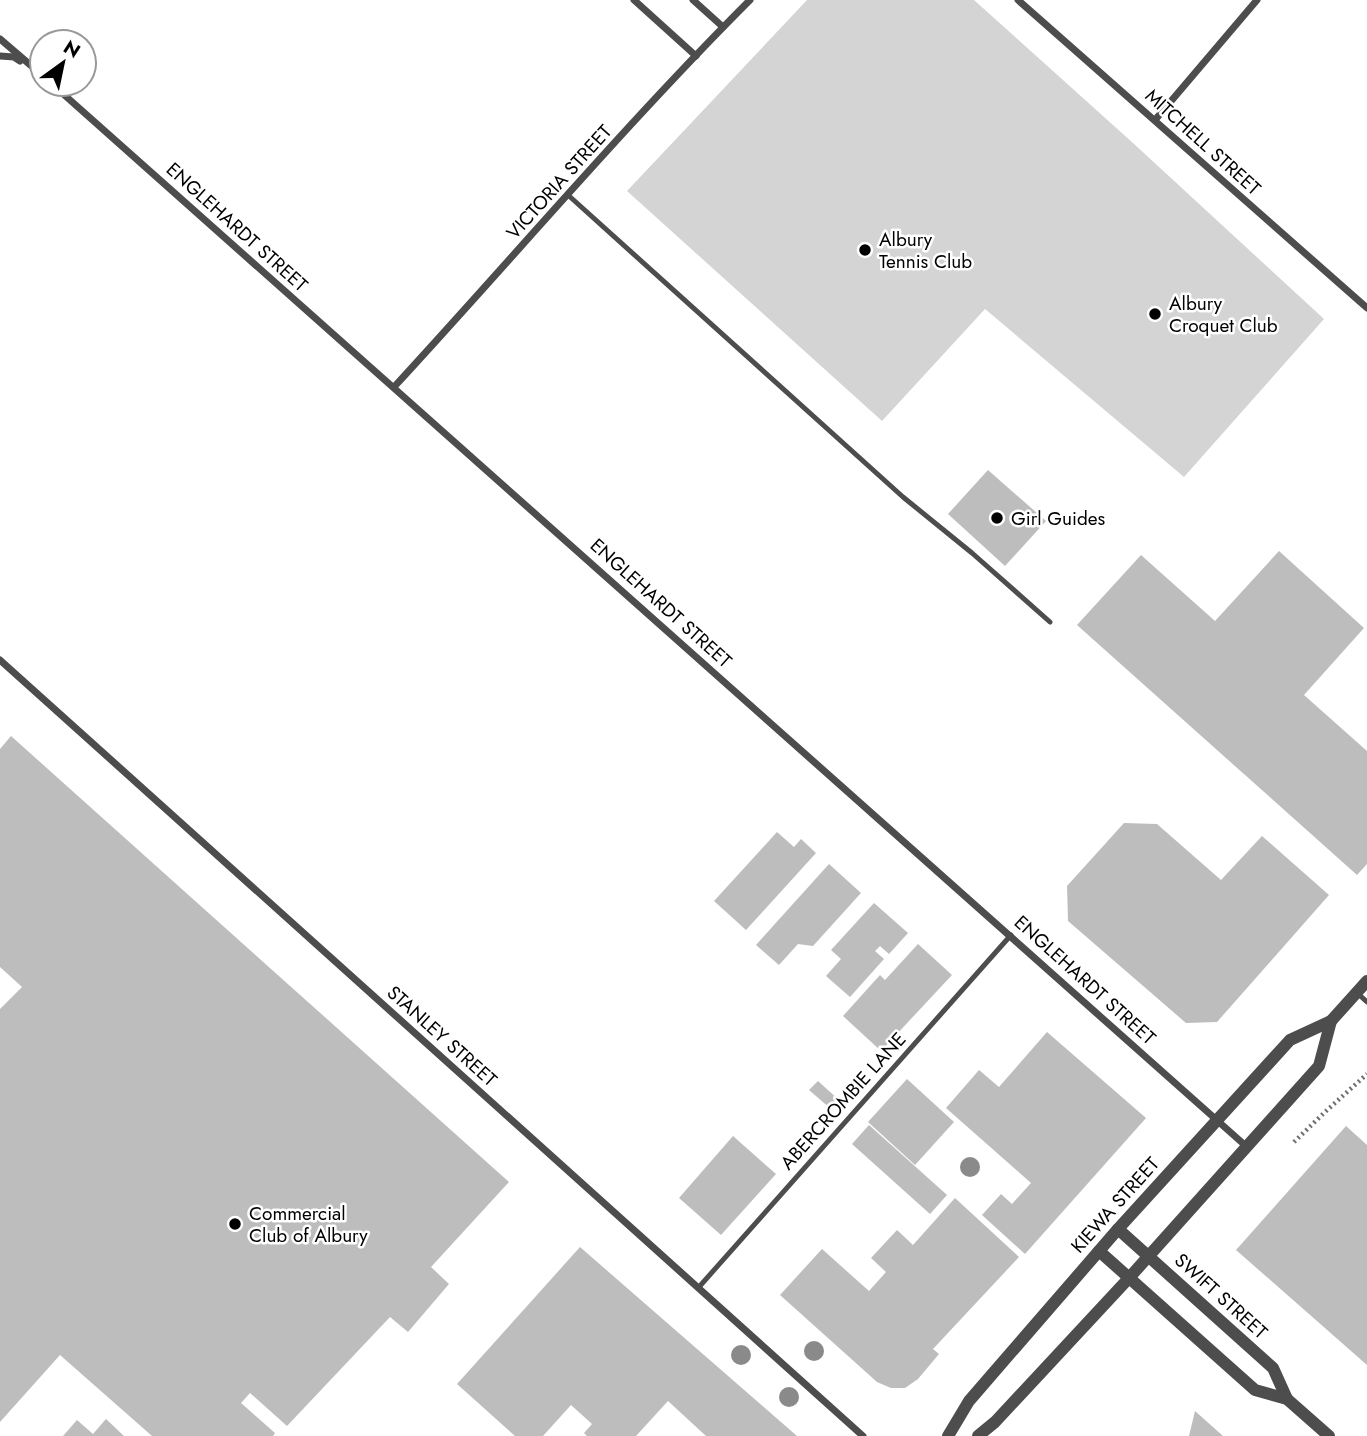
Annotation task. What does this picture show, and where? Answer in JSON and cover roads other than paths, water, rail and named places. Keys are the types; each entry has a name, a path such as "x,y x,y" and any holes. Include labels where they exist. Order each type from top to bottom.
{"street":[{"path":"634,0 696,56"},
{"path":"694,0 723,27"},
{"name":"VICTORIA STREET","path":"394,387 750,0"},
{"name":"MITCHELL STREET","path":"1018,0 1367,308"},
{"path":"1155,120 1257,0"},
{"path":"0,39 28,63"},
{"path":"0,56 14,57 28,65"},
{"name":"ENGLEHARDT STREET","path":"68,98 1247,1147"},
{"name":"STANLEY STREET","path":"0,660 863,1436"},
{"name":"KIEWA STREET","path":"948,1436 970,1401 1118,1229 1290,1040 1331,1021 1367,981"},
{"name":"KIEWA STREET","path":"978,1436 995,1422 1129,1278 1319,1066 1331,1021"},
{"name":"SWIFT STREET","path":"1118,1229 1273,1368 1287,1399 1329,1436"},
{"name":"SWIFT STREET","path":"1099,1251 1255,1390 1287,1399"}],"lane":[{"path":"568,195 903,497 972,552 1050,622"},
{"name":"ABERCROMBIE LANE","path":"699,1287 1011,935"},
{"path":"1356,992 1367,1002"}],"place":[{"name":"Albury Tennis Club","path":"865,250"},
{"name":"Albury Croquet Club","path":"1155,314"},
{"name":"Girl Guides","path":"997,518"},
{"name":"Commercial Club of Albury","path":"235,1224"}]}
